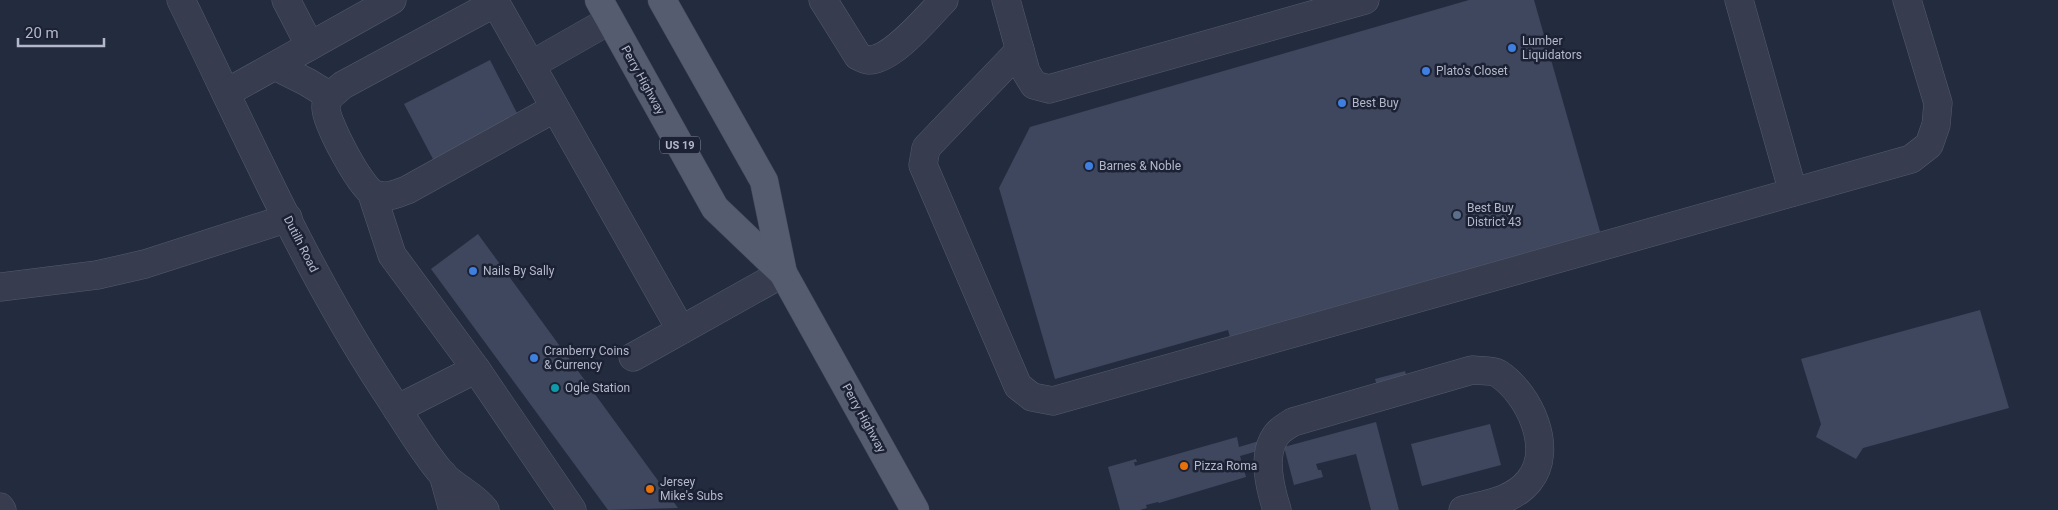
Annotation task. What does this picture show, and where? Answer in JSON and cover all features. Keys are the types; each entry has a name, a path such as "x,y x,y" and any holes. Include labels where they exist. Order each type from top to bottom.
{"main road":[{"name":"Perry Highway","path":"662,0 764,181 783,273"},
{"name":"Perry Highway","path":"605,10 715,208 783,273 915,510"}],"street":[{"name":"Dutilh Road","path":"181,0 288,218 340,317 397,408 443,474 480,503 485,510"},
{"path":"286,0 310,46"},
{"path":"226,93 392,0"},
{"path":"823,0 858,56 868,60 881,57 894,49 944,0"},
{"path":"1006,0 1026,72 1034,84 1049,89 1365,0"},
{"path":"1739,0 1793,192"},
{"path":"1020,50 926,148 923,165 1018,386 1032,397 1053,401 1911,159 1929,145 1936,125 1938,103 1907,0"},
{"path":"572,510 476,369 392,255 372,194 360,180 330,124 325,108 330,96 344,85 494,2 681,330"},
{"path":"531,65 605,10"},
{"path":"275,66 330,96"},
{"path":"372,194 389,197 407,190 555,108"},
{"path":"0,287 97,275 145,264 288,218"},
{"path":"633,357 783,273"},
{"path":"397,408 476,369"},
{"path":"1277,510 1268,482 1270,452 1277,434 1293,422 1472,370 1497,372 1516,390 1531,412 1538,438 1538,461 1529,480 1512,496 1463,510"},
{"name":"Dutilh Road","path":"443,474 453,510"}],"building":[{"path":"1469,0 1534,0 1601,235 1231,341 1228,330 1055,379 999,188 1030,127"},
{"path":"490,60 519,117 434,161 404,104"},
{"name":"Ogle Station","path":"478,234 678,508 608,510 431,269"},
{"path":"1980,310 2009,408 1863,448 1856,459 1816,437 1821,424 1801,359"},
{"path":"1405,371 1410,387 1380,396 1375,379"},
{"path":"1376,422 1399,510 1371,510 1356,454 1316,464 1318,470 1321,470 1323,477 1294,485 1284,447"},
{"path":"1490,424 1501,465 1422,486 1411,444"},
{"path":"1237,437 1239,447 1259,441 1261,450 1240,456 1246,477 1159,503 1146,505 1147,508 1140,510 1120,510 1108,467 1136,459 1137,462 1134,462 1135,466"}],"place":[{"name":"Lumber Liquidators","path":"1512,48"},
{"name":"Plato's Closet","path":"1426,71"},
{"name":"Best Buy","path":"1342,103"},
{"name":"Barnes & Noble","path":"1089,166"},
{"name":"Best Buy District 43","path":"1457,215"},
{"name":"Nails By Sally","path":"473,271"},
{"name":"Cranberry Coins & Currency","path":"534,358"},
{"name":"Ogle Station","path":"555,388"},
{"name":"Pizza Roma","path":"1184,466"},
{"name":"Jersey Mike's Subs","path":"650,489"}]}
